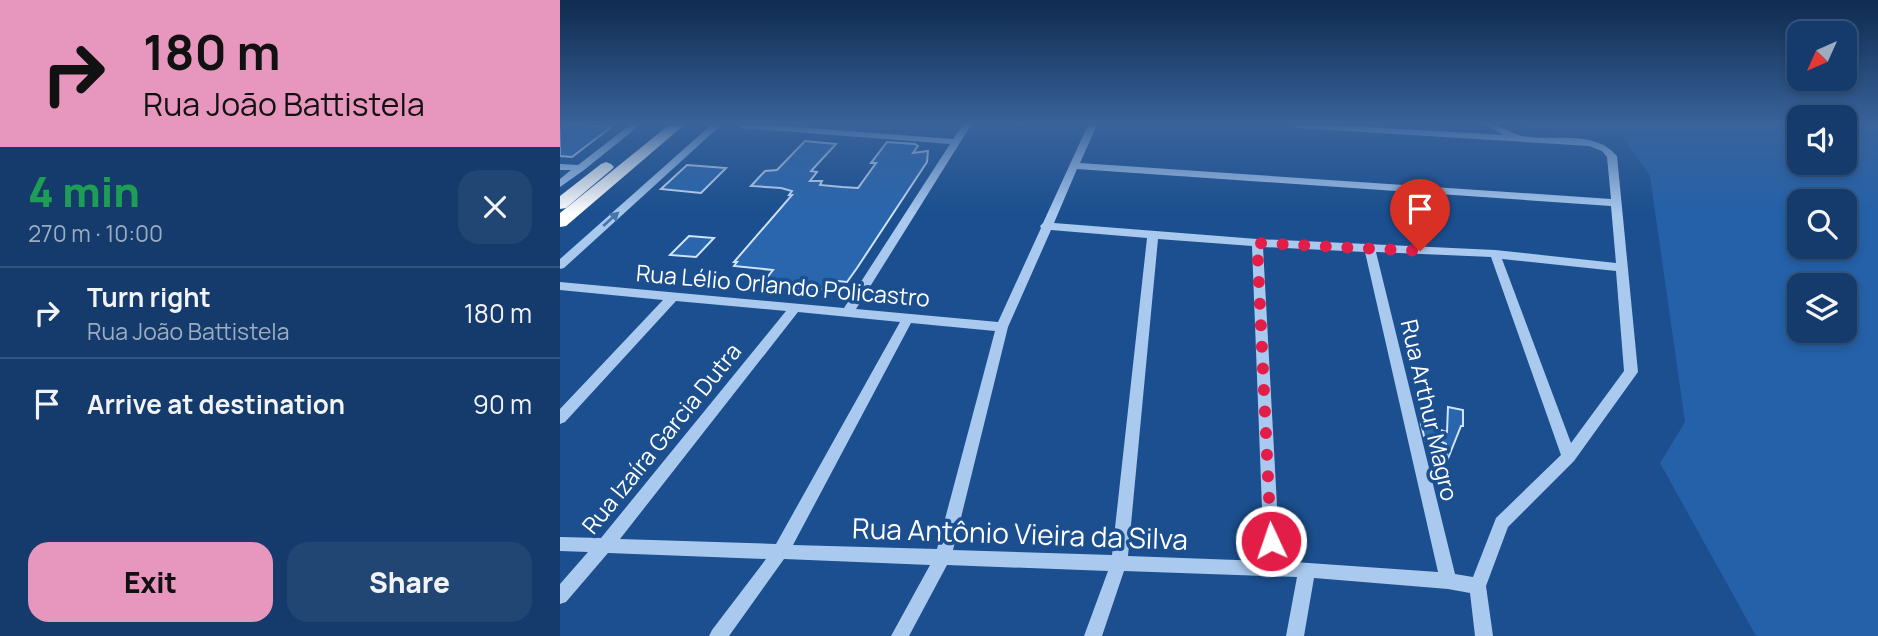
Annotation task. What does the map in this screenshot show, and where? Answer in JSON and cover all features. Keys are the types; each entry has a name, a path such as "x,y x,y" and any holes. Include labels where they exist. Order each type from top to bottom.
{"highway":[{"path":"560,204 621,155"},
{"path":"560,222 641,155"}],"street":[{"path":"560,184 598,155"},
{"path":"560,265 683,155"},
{"path":"847,313 948,155"},
{"path":"900,636 943,557 1002,327 1079,155"},
{"path":"1484,636 1478,586 1502,523 1569,457 1631,372 1611,155"},
{"path":"1074,166 1617,203"},
{"path":"560,167 581,168"},
{"path":"1045,226 1257,243 1495,254 1622,268"},
{"path":"1093,636 1119,563 1153,236"},
{"path":"1257,243 1272,569"},
{"name":"Rua Arthur Magro","path":"1370,249 1448,580"},
{"path":"1495,254 1569,457"},
{"name":"Rua Lélio Orlando Policastro","path":"560,286 1002,327"},
{"path":"560,418 674,296"},
{"name":"Rua Izaíra Garcia Dutra","path":"560,596 605,545 795,308"},
{"path":"718,636 781,551 908,318"},
{"name":"Rua Antônio Vieira da Silva","path":"560,544 1307,570 1448,580 1478,586"},
{"path":"1295,636 1307,570"}],"shaded area":[{"path":"1635,155 1787,155 1787,175 1857,175 1857,155 1878,155 1878,636 1756,636 1660,463 1685,422 1650,176"}],"building":[{"path":"792,155 826,155 811,171 817,172 810,181 822,181 820,185 858,188 876,163 871,163 877,155 928,155 927,162 847,282 838,281 831,290 761,285 773,270 734,266 737,262 734,262 792,195 789,195 792,191 781,188 751,186 765,171 777,170"},
{"path":"687,165 726,168 701,193 661,189"},
{"path":"689,236 714,238 696,257 670,255"},
{"path":"1448,407 1463,410 1463,426 1447,461 1446,444 1440,441 1438,446 1426,441 1428,438 1424,436 1421,424 1447,432"}],"route":[{"path":"1271,541 1257,243 1420,251"}]}
